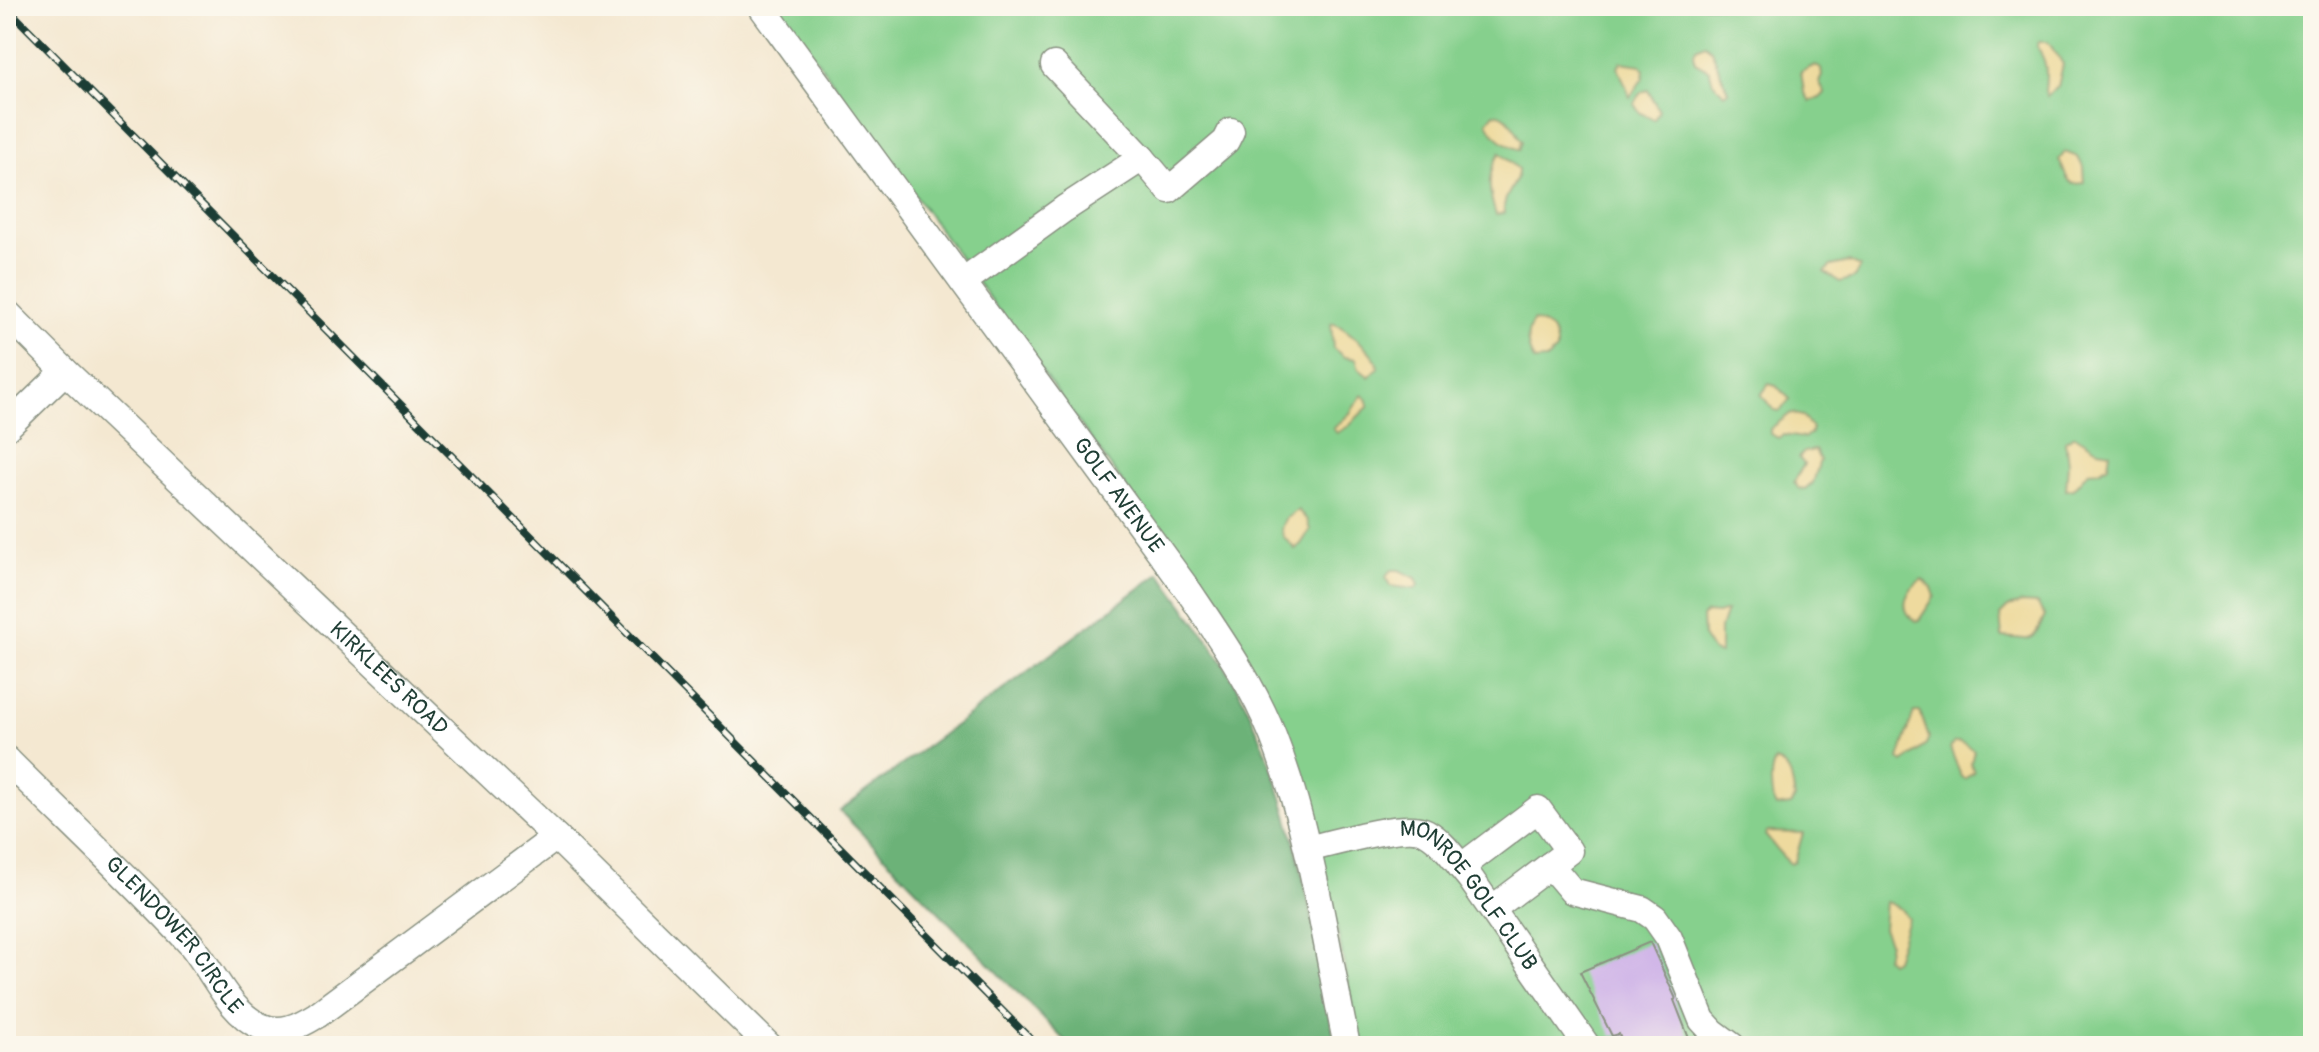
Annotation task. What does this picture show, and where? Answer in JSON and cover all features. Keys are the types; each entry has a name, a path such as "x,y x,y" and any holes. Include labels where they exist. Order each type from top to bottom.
{"street":[{"name":"GOLF AVENUE","path":"761,6 1190,593 1252,691 1272,735 1308,849 1347,1046"},
{"path":"1054,65 1169,190 1226,141 1231,131"},
{"path":"963,282 1064,209 1142,158"},
{"name":"KIRKLEES ROAD","path":"6,312 556,837 769,1046"},
{"path":"6,428 65,371"},
{"name":"GLENDOWER CIRCLE","path":"6,759 191,944 235,1006 252,1022 269,1030 288,1029 317,1015 556,837"},
{"path":"1461,867 1538,809 1569,851 1492,909"},
{"name":"MONROE GOLF CLUB","path":"1308,849 1403,827 1426,832 1461,867 1587,1046"},
{"path":"1550,865 1572,891 1642,909 1655,918 1669,938 1702,1020 1732,1046"}],"green space":[{"path":"778,6 2313,6 2313,1046 1360,1046 1326,874 1307,801 1184,568"},
{"path":"1160,573 1229,673 1270,761 1298,855 1336,1046 1070,1046 840,811"}],"sand":[{"path":"2039,42 2048,42 2063,64 2058,87 2047,96 2046,68 2037,46"},
{"path":"1705,44 1711,49 1728,91 1724,94 1713,82 1709,70 1695,62 1693,55 1696,48"},
{"path":"1621,62 1641,65 1644,70 1643,78 1630,97 1618,67"},
{"path":"1815,65 1821,69 1819,82 1825,93 1810,101 1804,92 1801,72"},
{"path":"1648,90 1659,111 1654,120 1639,112 1634,104 1641,92"},
{"path":"1494,113 1504,116 1511,123 1522,141 1519,150 1492,132 1487,122"},
{"path":"2065,152 2078,157 2083,167 2084,183 2074,184 2068,180 2059,160"},
{"path":"1500,153 1518,169 1518,175 1505,200 1504,213 1496,215 1490,183 1492,168"},
{"path":"1849,262 1860,267 1854,278 1840,282 1824,272 1831,266"},
{"path":"1533,321 1554,334 1556,351 1546,360 1534,361 1529,350 1528,336"},
{"path":"1331,323 1351,334 1372,355 1378,368 1369,377 1359,369 1356,359 1344,357 1333,348"},
{"path":"1769,384 1776,386 1790,399 1780,411 1774,410 1761,395"},
{"path":"1362,395 1368,400 1368,407 1337,433 1333,429 1350,413"},
{"path":"1791,413 1802,416 1812,428 1810,435 1803,438 1784,435 1778,438 1770,434 1770,429"},
{"path":"2075,435 2099,450 2110,452 2108,465 2099,471 2088,472 2073,489 2066,490 2068,463 2065,441"},
{"path":"1815,450 1820,460 1813,483 1805,490 1799,489 1794,482 1804,464 1799,458 1804,452"},
{"path":"1298,510 1307,520 1310,530 1295,549 1283,536 1281,528 1285,519"},
{"path":"1391,570 1399,570 1416,578 1419,585 1415,589 1390,586 1386,577"},
{"path":"1922,579 1932,588 1935,596 1919,620 1915,621 1906,610 1906,599"},
{"path":"2022,603 2037,604 2045,616 2037,632 2026,639 2002,637 2000,615 2008,607"},
{"path":"1726,611 1720,629 1720,654 1713,652 1703,636 1702,617 1707,613"},
{"path":"1914,712 1920,712 1929,738 1926,745 1903,763 1899,759"},
{"path":"1960,742 1974,750 1971,764 1974,771 1965,779 1950,748"},
{"path":"1775,761 1781,763 1791,776 1795,799 1790,805 1776,807 1774,802 1771,777"},
{"path":"1768,832 1803,833 1795,861 1791,864 1784,858 1765,835"},
{"path":"1885,901 1901,909 1908,919 1895,959 1890,962 1886,958 1889,942 1883,929"}],"building":[{"path":"1650,942 1676,999 1692,1046 1623,1046 1619,1034 1612,1036 1580,972"}],"railway":[{"path":"6,7 1037,1046"}]}
